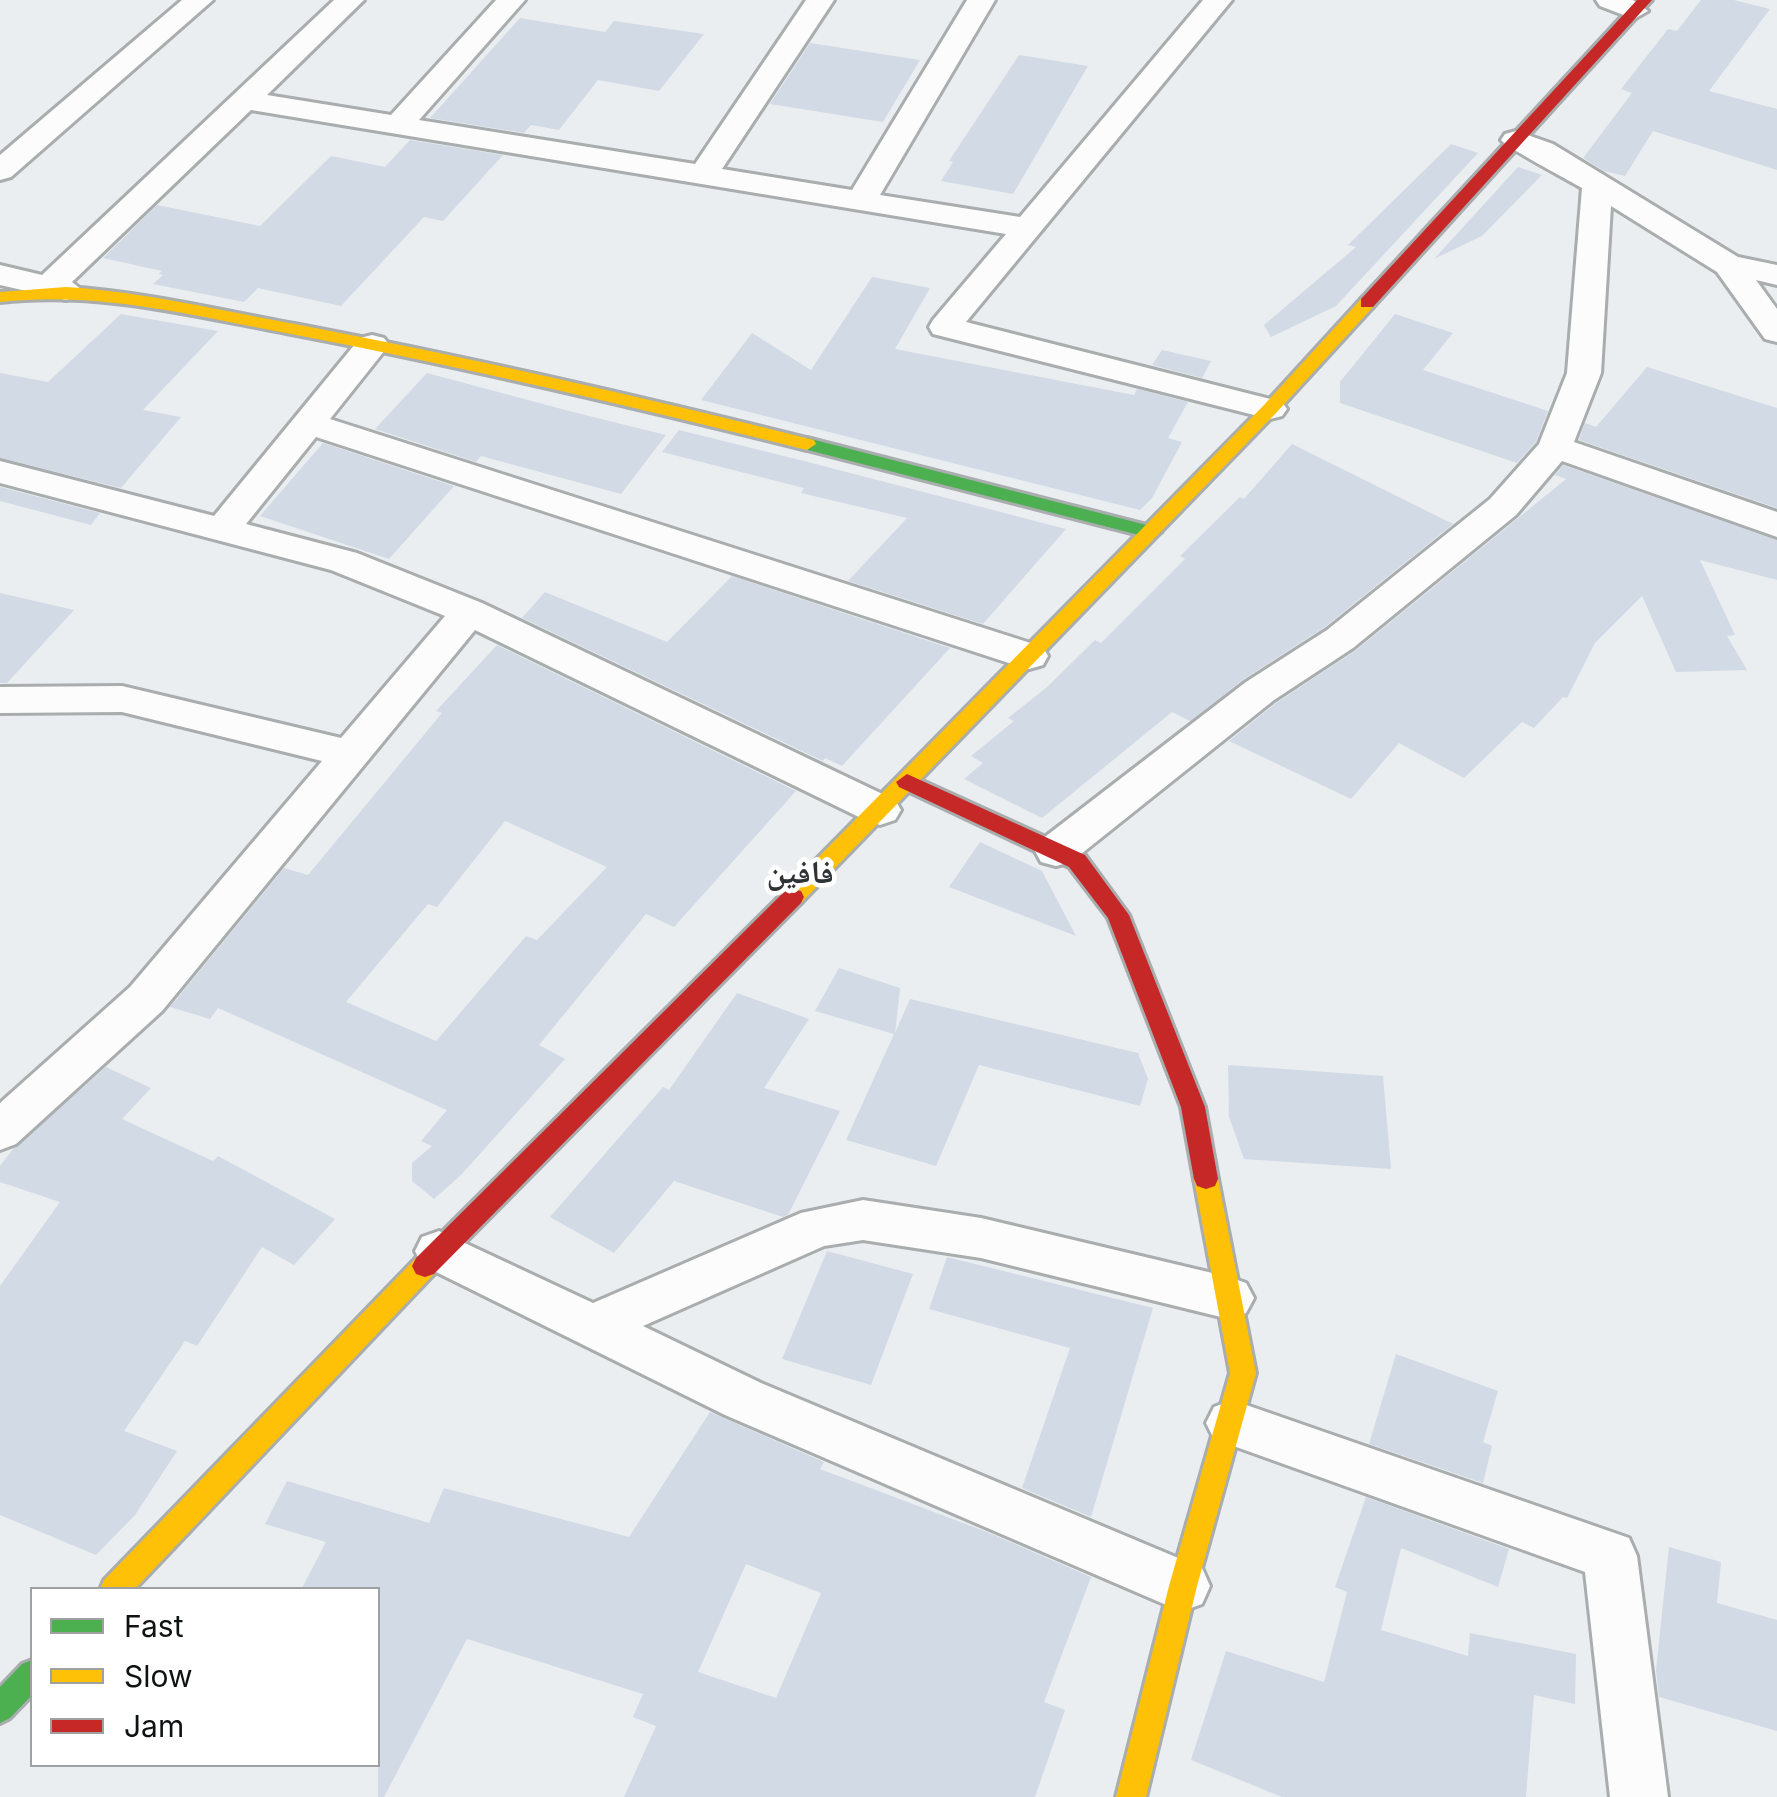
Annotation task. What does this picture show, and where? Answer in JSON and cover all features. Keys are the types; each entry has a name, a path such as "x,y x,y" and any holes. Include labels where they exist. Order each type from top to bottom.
{"main road":[{"path":"117,1587 439,1251 880,810 1270,409 1516,140 1630,4"},
{"path":"57,288 372,345 664,410 1151,532"},
{"path":"907,782 1077,861 1118,915 1192,1107 1243,1374 1183,1586 1131,1797"},
{"path":"0,1708 30,1676"}],"street":[{"path":"0,171 199,0"},
{"path":"1,291 57,288 350,0"},
{"path":"397,126 511,0"},
{"path":"704,175 820,0"},
{"path":"860,201 980,0"},
{"path":"1218,0 945,327 1270,409"},
{"path":"244,100 1028,228"},
{"path":"1516,140 1542,150 1728,266 1777,275"},
{"path":"1056,851 1260,691 1340,639 1488,519 1555,447 1584,373 1597,187"},
{"path":"1728,266 1777,332"},
{"path":"223,528 372,345"},
{"path":"309,422 1029,656"},
{"path":"1555,447 1777,525"},
{"path":"0,472 344,562 469,612 880,810"},
{"path":"0,1131 146,998 469,612"},
{"path":"0,700 122,699 350,754"},
{"path":"592,1326 818,1227 863,1220 981,1238 1229,1298"},
{"path":"439,1251 743,1400 1183,1586"},
{"path":"1232,1423 1610,1556 1639,1797"}],"building":[{"path":"1701,0 1734,0 1770,9 1709,91 1777,109 1777,170 1653,131 1625,176 1604,171 1583,158 1632,93 1621,89 1668,29 1677,31"},
{"path":"520,18 605,32 614,21 704,34 659,91 598,80 559,130 531,125 524,133 430,118"},
{"path":"810,43 920,60 883,122 770,104"},
{"path":"1019,55 1088,66 1013,194 941,181 953,162 949,161"},
{"path":"410,140 503,155 443,221 424,217 341,306 258,288 244,302 153,284 163,275 158,274 162,271 103,258 157,205 260,226 331,156 385,167"},
{"path":"1451,144 1478,153 1336,306 1271,337 1264,325 1356,247 1348,245"},
{"path":"1518,167 1542,175 1482,236 1434,259"},
{"path":"872,277 930,288 895,349 1134,395 1137,389 1188,402 1168,438 1182,442 1152,498 1140,510 701,400 752,333 811,370"},
{"path":"121,314 218,331 143,410 181,417 121,488 0,458 0,373 48,382"},
{"path":"1395,314 1453,333 1423,370 1548,411 1536,442 1517,463 1340,403 1340,382"},
{"path":"1162,350 1211,361 1202,378 1152,365"},
{"path":"1647,367 1777,408 1777,508 1579,440 1585,423 1596,427"},
{"path":"427,373 666,435 621,494 481,456 476,462 375,429"},
{"path":"679,430 1066,529 983,624 848,581 907,518 801,493 804,488 662,452"},
{"path":"323,443 454,486 389,559 260,516"},
{"path":"1292,444 1453,524 1325,627 1244,679 1190,721 1172,712 1042,818 964,779 983,763 971,756 1014,721 1008,718 1046,688 1095,640 1101,643 1185,559 1180,556 1240,497 1244,499"},
{"path":"1563,465 1777,540 1777,580 1700,560 1735,635 1727,636 1747,670 1676,672 1642,596 1595,643 1567,698 1563,697 1534,728 1522,722 1464,778 1399,743 1351,799 1229,741 1276,703 1355,651 1566,479 1555,475"},
{"path":"0,487 100,513 91,525 0,501"},
{"path":"732,576 950,648 842,766 825,758 823,761 522,618 545,592 667,642"},
{"path":"0,593 74,610 7,683 0,683"},
{"path":"497,645 796,791 674,927 646,914 539,1045 565,1059 461,1175 434,1199 412,1181 412,1163 432,1146 421,1141 447,1110 218,1008 210,1019 170,1007 284,868 308,875 442,713 436,711","holes":["505,821 607,867 537,940 526,936 436,1041 346,1002 428,904 437,907"]},
{"path":"980,842 1042,871 1076,936 949,887"},
{"path":"839,968 900,988 895,1033 910,999 1138,1053 1148,1079 1140,1106 979,1065 936,1166 846,1140 894,1034 815,1011"},
{"path":"737,993 809,1019 764,1088 840,1111 788,1215 783,1217 674,1181 614,1253 550,1217 663,1087 669,1090"},
{"path":"1228,1065 1383,1076 1391,1169 1244,1159 1229,1117"},
{"path":"106,1067 151,1088 122,1119 213,1161 218,1156 335,1219 294,1265 262,1247 197,1346 185,1341 124,1431 177,1451 135,1515 96,1555 0,1515 0,1286 60,1202 0,1182 0,1166 13,1149"},
{"path":"827,1251 913,1274 871,1385 782,1359"},
{"path":"947,1257 1153,1308 1091,1517 1022,1488 1070,1348 929,1309"},
{"path":"1396,1354 1498,1391 1483,1442 1492,1446 1483,1483 1369,1444"},
{"path":"710,1412 824,1462 820,1469 987,1532 1091,1577 1044,1702 1065,1710 1035,1797 624,1797 656,1726 633,1717 643,1694 467,1639 384,1797 378,1797 380,1587 303,1587 326,1542 265,1524 287,1481 429,1523 444,1488 629,1537","holes":["746,1564 821,1593 776,1698 698,1672"]},
{"path":"1366,1497 1509,1549 1498,1587 1401,1548 1381,1630 1468,1656 1470,1633 1576,1654 1575,1704 1534,1695 1526,1797 1282,1797 1191,1760 1226,1651 1324,1682 1347,1592 1335,1587"},
{"path":"1669,1547 1721,1562 1717,1603 1777,1620 1777,1731 1659,1697 1656,1670"}],"traffic: fast":[{"path":"807,444 1151,532"},
{"path":"0,1708 30,1676"}],"traffic: slow":[{"path":"0,297 66,292 165,304 468,365 807,444"},
{"path":"793,897 1270,409 1367,303"},
{"path":"1131,1797 1183,1586 1243,1373 1206,1179"},
{"path":"117,1587 425,1266"}],"traffic: jam":[{"path":"1367,303 1645,0"},
{"path":"907,782 1077,861 1118,915 1193,1107 1206,1179"},
{"path":"425,1266 793,897"}],"district":[{"name":"فافين","path":"800,873"}]}
